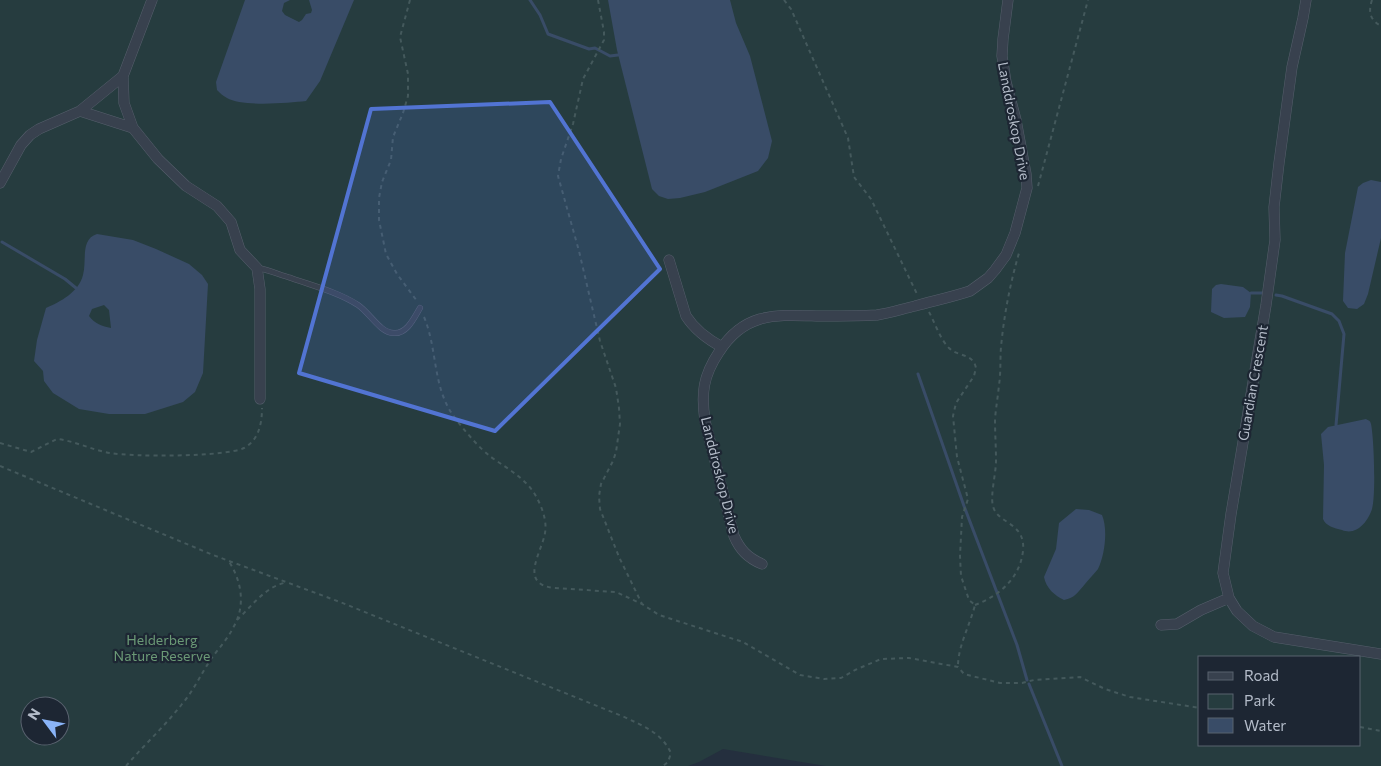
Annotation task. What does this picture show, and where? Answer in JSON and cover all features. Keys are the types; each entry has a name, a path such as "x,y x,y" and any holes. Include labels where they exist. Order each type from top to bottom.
{"street":[{"path":"152,0 123,76 124,103 133,128 172,174 186,186 217,206 231,222 240,250 257,268 260,289 260,399"},
{"name":"Landdroskop Drive","path":"762,564 744,553 734,536 705,421 703,390 706,374 722,347 734,334 761,318 779,315 872,315 888,313 970,291 995,270 1010,246 1027,188 1016,120 1006,82 1002,56 1008,0"},
{"name":"Guardian Crescent","path":"1306,0 1292,66 1278,163 1274,207 1275,240 1266,306 1225,548 1223,573 1229,598 1237,611 1245,620 1262,632 1274,637 1381,654"},
{"path":"0,183 21,146 30,135 39,129 80,111 123,76"},
{"path":"80,111 133,128"},
{"path":"669,260 686,316 696,329 722,347"},
{"path":"1161,625 1177,624 1201,610 1229,598"}],"lane":[{"path":"257,268 310,284 349,300 372,316 384,330 391,333 403,330 410,324 420,308"}],"path":[{"path":"410,0 400,37 408,74 408,96 403,113 392,137 391,160 382,182 379,198 379,220 386,254 420,308 432,346 440,387 447,407 463,428 490,456 523,479 536,495 542,508 546,528 534,565 537,579 549,588 616,592 642,604 659,615 743,642 800,675 824,680 841,678 881,659 909,658 958,667 964,674 1000,683 1022,683 1034,680 1080,677 1105,689 1130,697 1198,708"},
{"path":"598,0 604,36 580,87 573,124 561,159 558,176 579,251 600,340 616,388 619,408 620,424 616,452 601,484 599,496 600,509 619,557 642,604"},
{"path":"784,0 791,9 848,138 854,177 871,199 916,293 950,348 972,359 976,364 976,372 956,403 953,416 957,457 967,495 967,505 962,517 960,566 967,595 969,600 975,605"},
{"path":"1037,191 1088,0"},
{"path":"1372,0 1371,18 1381,26"},
{"path":"975,605 1000,592 1016,572 1023,549 1019,532 998,514 992,504 996,459 996,416 1004,319 1013,272 1021,246"},
{"path":"0,444 29,452 58,439 124,455 213,454 235,451 248,445 258,434 262,416 260,399"},
{"path":"0,466 622,716 652,731 666,741 672,753 668,762 663,766"},
{"path":"126,766 182,705 195,688 211,658 233,629 237,620 241,591 234,569 228,559"},
{"path":"237,620 270,588 285,582"},
{"path":"958,667 958,658 972,620 975,605"},
{"path":"1361,727 1381,731"}],"highlighted area":[{"path":"550,102 660,269 495,431 299,373 371,109"}],"green space":[{"name":"Helderberg Nature Reserve","path":"0,0 1381,0 1381,766 826,766 723,749 688,766 0,766"}],"water":[{"path":"245,0 290,0 284,3 282,11 285,15 299,22 306,14 311,13 309,0 354,0 320,81 306,101 265,104 243,103 227,98 217,90 216,82"},
{"path":"608,0 730,0 736,23 750,56 772,141 768,158 758,171 705,192 680,198 668,199 659,196 652,189 617,50"},
{"path":"1371,180 1381,182 1381,238 1364,304 1357,309 1348,308 1343,301 1345,253 1358,187"},
{"path":"97,234 133,240 156,249 189,264 202,275 208,284 203,373 195,392 183,402 145,414 109,414 79,409 53,393 44,381 43,371 34,361 37,340 46,308 63,299 78,286 83,275 86,245","holes":["104,305 109,310 111,328 99,324 89,316 92,309"]},
{"path":"1216,285 1243,287 1251,293 1250,307 1245,317 1224,318 1211,312 1212,289"},
{"path":"1366,419 1371,423 1373,441 1374,480 1372,509 1361,527 1347,531 1331,526 1323,519 1324,465 1321,434 1328,427"},
{"path":"1076,509 1089,510 1102,515 1105,527 1104,549 1098,569 1076,594 1064,600 1051,591 1044,577 1056,549 1059,523"}],"waterway":[{"path":"530,0 540,15 548,34 589,49 595,48 610,56 618,55"},
{"path":"2,242 65,279 76,288"},
{"path":"1251,293 1264,293"},
{"path":"1276,295 1332,314 1339,321 1344,334 1336,425"},
{"path":"918,374 964,506 1017,645 1027,680"},
{"path":"1029,684 1062,766"}]}
